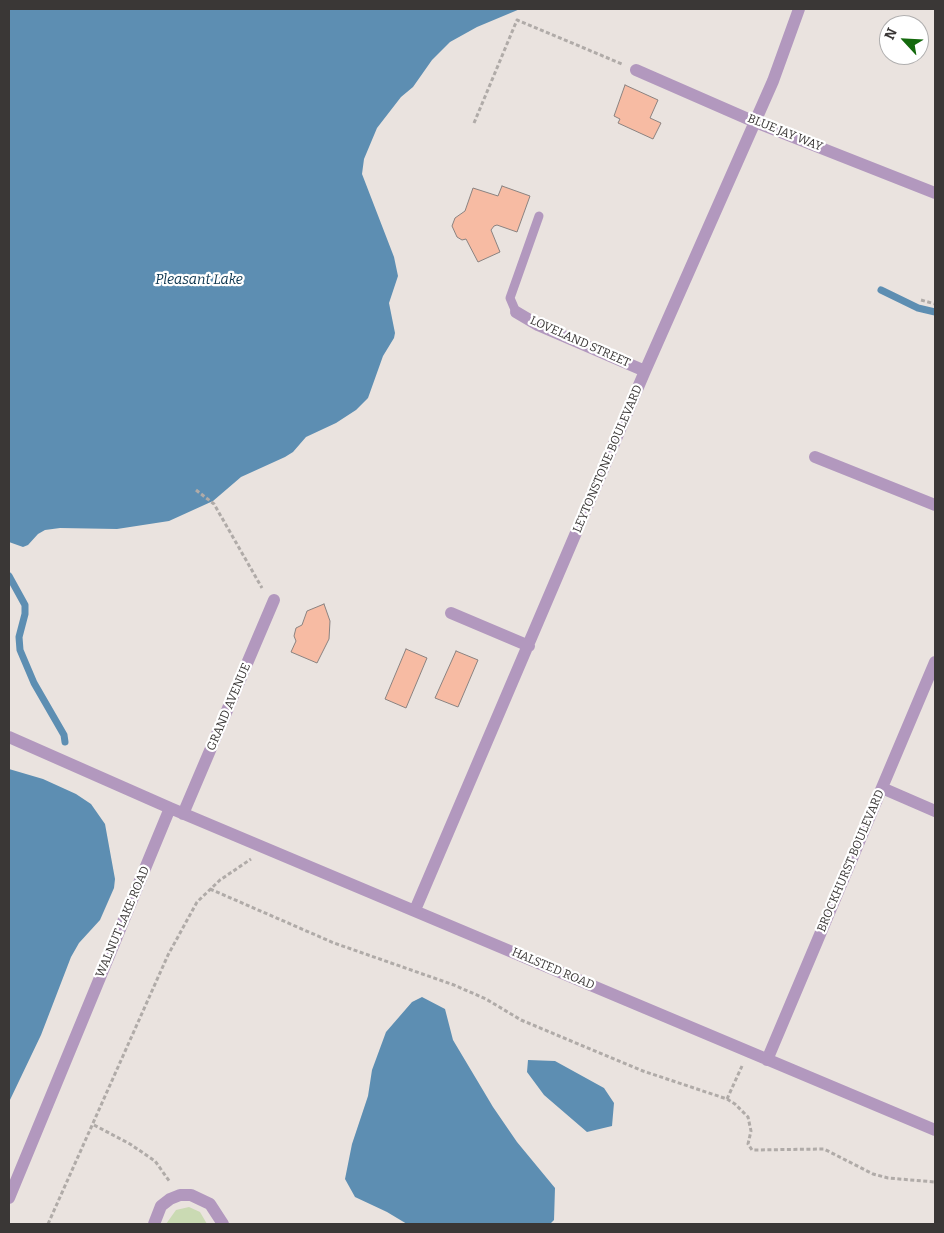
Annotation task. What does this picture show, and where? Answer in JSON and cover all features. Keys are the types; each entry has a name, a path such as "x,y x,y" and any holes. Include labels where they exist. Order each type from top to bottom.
{"street":[{"name":"LEYTONSTONE BOULEVARD","path":"416,910 645,371 755,122 799,9"},
{"name":"BLUE JAY WAY","path":"636,70 755,122 935,193"},
{"name":"LOVELAND STREET","path":"516,312 538,325 645,371"},
{"path":"815,457 935,505"},
{"name":"GRAND AVENUE","path":"183,814 269,596"},
{"path":"451,613 528,646"},
{"name":"BROCKHURST BOULEVARD","path":"767,1060 935,662"},
{"path":"9,737 170,808"},
{"path":"882,788 935,811"},
{"name":"HALSTED ROAD","path":"170,808 935,1130"},
{"name":"WALNUT LAKE ROAD","path":"9,1198 170,808"},
{"path":"154,1224 162,1206 177,1196 191,1195 201,1198 210,1204 223,1224"}],"lane":[{"path":"516,312 510,298 539,216"}],"path":[{"path":"474,123 517,20 636,70"},
{"path":"921,300 935,304"},
{"path":"196,490 214,504 269,596"},
{"path":"48,1224 168,955 197,902 220,880 250,860 257,845"},
{"path":"210,889 334,943 454,985 486,999 521,1020 643,1071 727,1100 735,1104 748,1117 751,1131 748,1144 752,1150 824,1149 873,1174 888,1178 935,1182"},
{"path":"727,1100 748,1052"},
{"path":"94,1124 130,1144 154,1161 177,1196"}],"green space":[{"path":"189,1207 200,1212 207,1224 166,1224 176,1210"}],"water":[{"name":"Pleasant Lake","path":"9,9 520,9 477,27 450,42 432,60 413,87 401,97 377,128 364,159 362,174 394,257 398,276 389,303 395,333 394,338 383,356 368,398 356,410 336,423 306,437 293,452 285,457 241,477 213,501 169,521 117,529 60,528 45,530 23,547 9,542"},
{"path":"9,769 43,779 76,794 91,804 105,824 115,879 114,888 100,920 79,943 71,957 41,1035 9,1102"},
{"path":"422,997 445,1009 453,1040 493,1107 517,1142 555,1188 554,1220 550,1224 407,1224 355,1197 345,1179 352,1144 368,1096 372,1070 386,1032 412,1002"},
{"path":"528,1060 555,1061 604,1088 614,1103 612,1126 587,1132 544,1095 527,1072"}],"building":[{"path":"625,85 658,100 650,118 661,123 653,139 618,123 620,119 614,116"},
{"path":"502,186 530,196 517,232 497,225 494,226 491,230 500,252 478,262 466,239 462,240 457,237 452,226 455,218 465,211 473,188 498,196"},
{"path":"324,604 330,621 329,639 317,663 291,652 296,641 294,636 296,628 302,625 307,611"},
{"path":"406,649 427,658 406,708 385,699"},
{"path":"456,651 478,660 458,707 435,698"}],"waterway":[{"path":"881,290 918,308 935,312"},
{"path":"9,576 25,605 25,614 19,637 20,650 34,683 64,735 65,742"}]}
